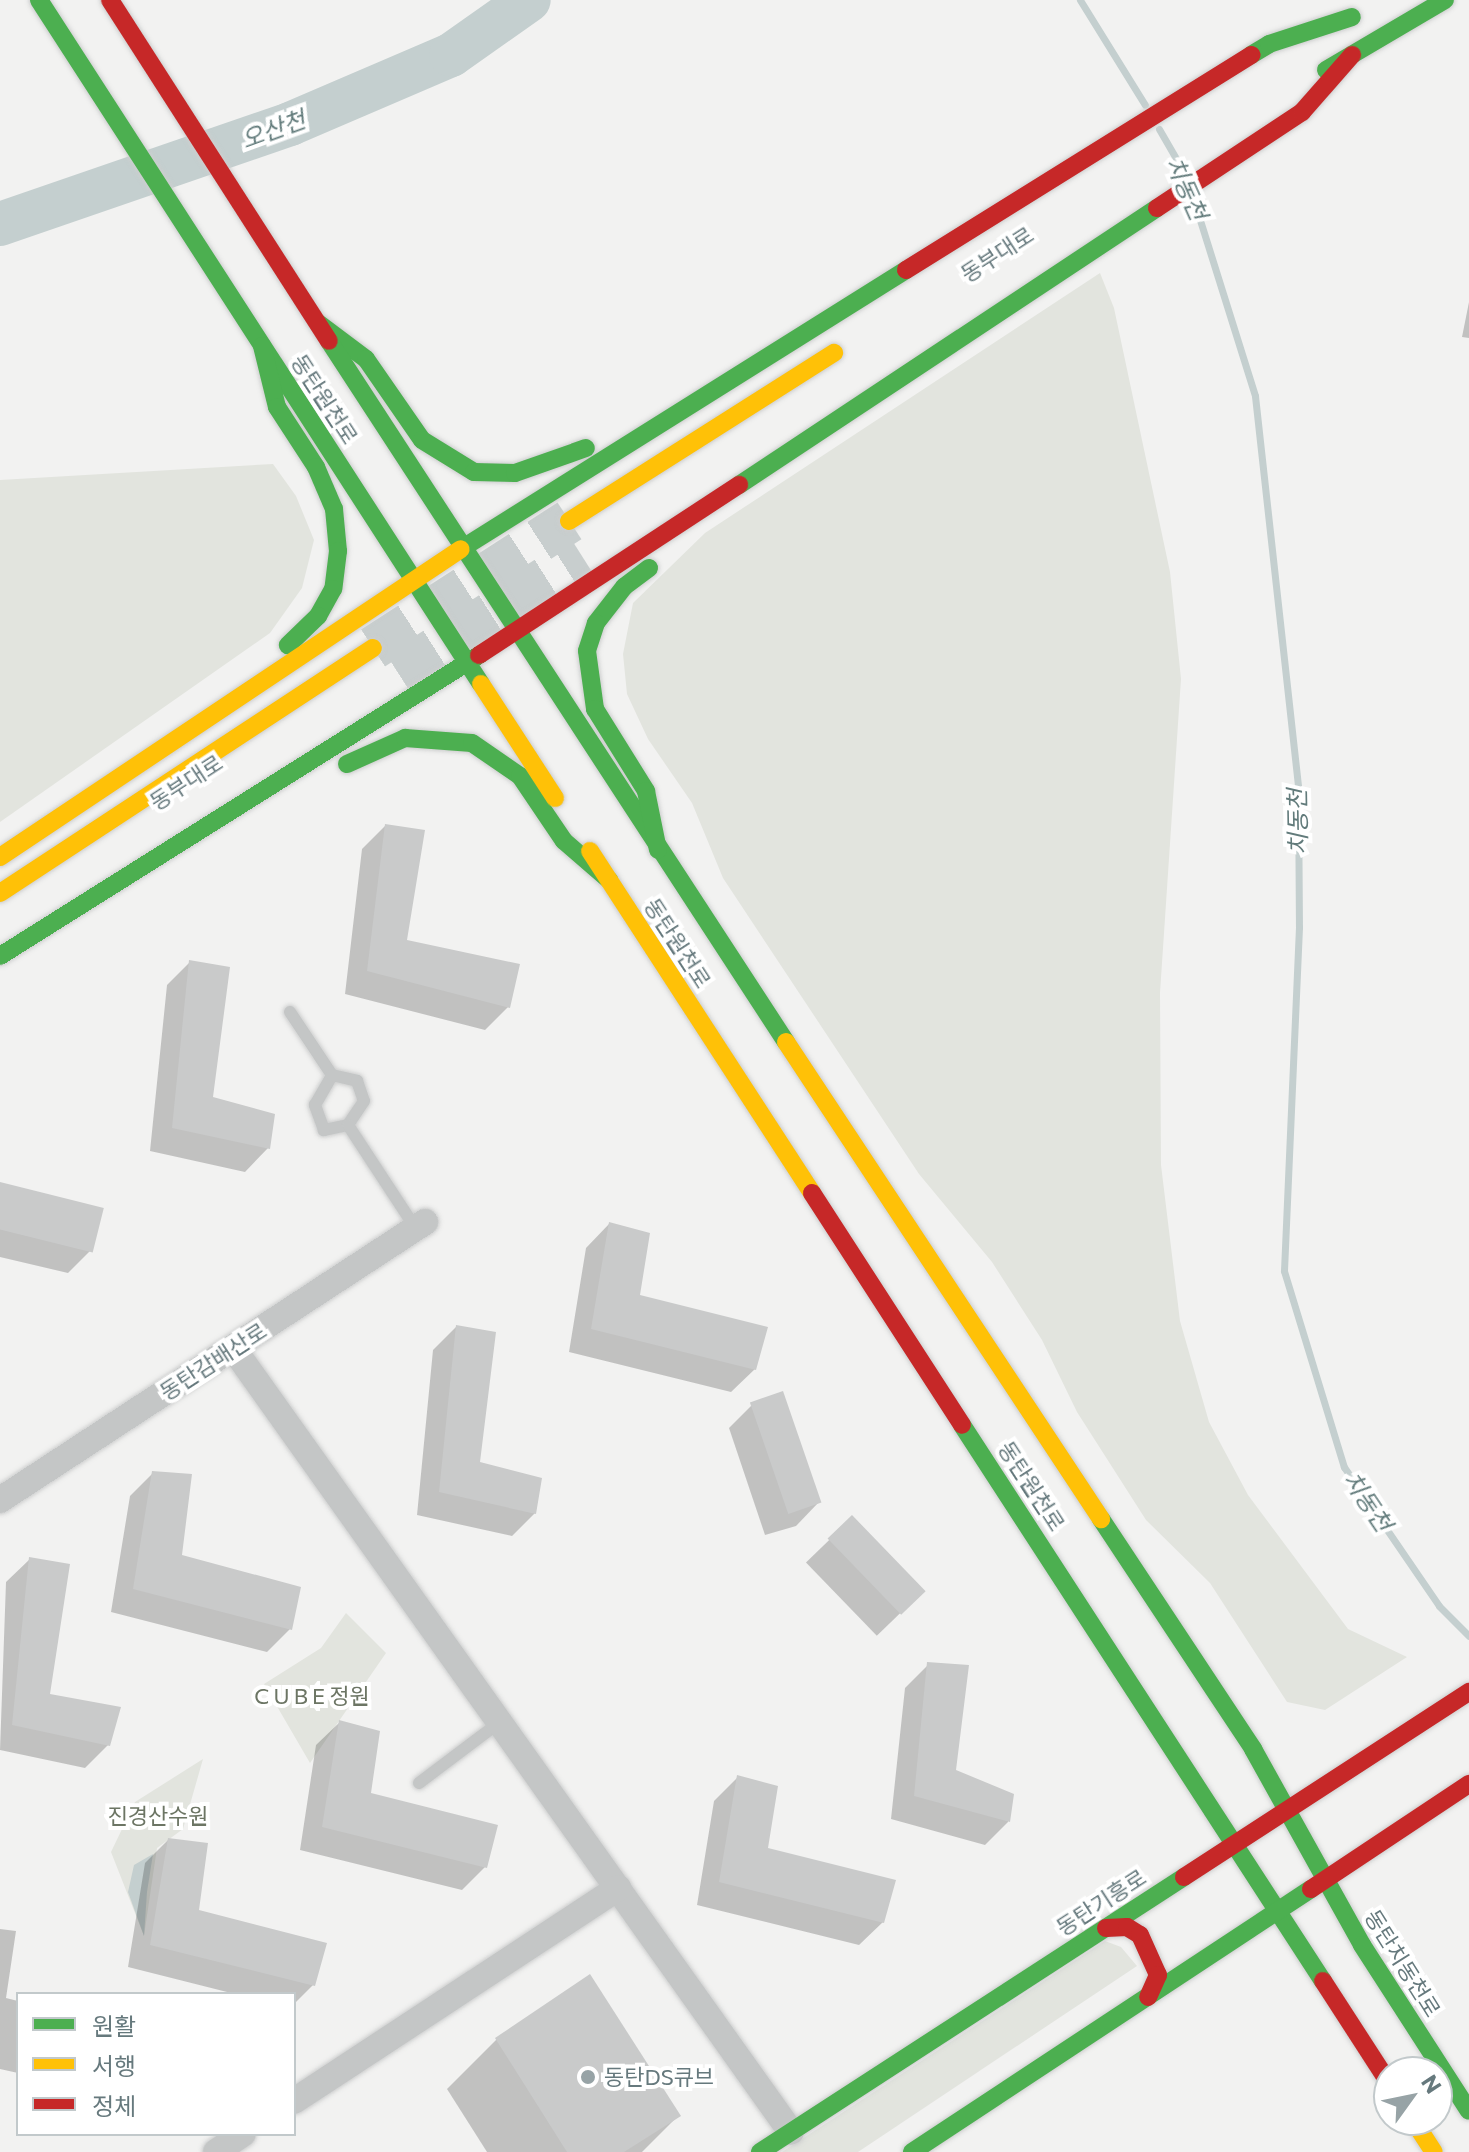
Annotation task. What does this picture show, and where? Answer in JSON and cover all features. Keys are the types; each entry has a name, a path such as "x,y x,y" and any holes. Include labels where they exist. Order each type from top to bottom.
{"main road":[{"name":"동탄원천로","path":"39,0 1278,1911"},
{"name":"동탄원천로","path":"110,0 658,850 1253,1749 1326,1880"},
{"path":"1298,85 1445,0"},
{"path":"0,857 463,547 1269,44 1359,13 1290,61"},
{"path":"0,956 516,632 1302,112 1352,55"},
{"path":"318,323 366,359 422,440 474,472 515,473 597,444 627,444"},
{"path":"569,521 846,345"},
{"path":"195,724 318,616 337,572 334,509 316,467 277,407 262,346"},
{"path":"658,850 646,791 595,709 587,651 596,623 624,587 668,553 685,520"},
{"name":"동부대로","path":"0,893 373,648"},
{"path":"240,803 325,774 405,738 472,743 495,754 520,776 564,841 609,880"},
{"name":"동탄기흥로","path":"760,2152 1469,1692"},
{"path":"912,2152 1469,1784"},
{"name":"동탄치동천로","path":"1326,1880 1469,2111"},
{"path":"1278,1911 1373,2058"},
{"path":"1106,1928 1127,1927 1140,1935 1158,1975 1148,1997"}],"street":[{"name":"동탄감배산로","path":"0,1500 421,1226"},
{"path":"233,1348 791,2132"},
{"path":"296,2100 618,1888"},
{"path":"216,2152 240,2136"}],"lane":[{"path":"290,1012 332,1075 357,1081 364,1101 348,1125 324,1130 315,1105 332,1075"},
{"path":"348,1125 421,1226"},
{"path":"419,1783 500,1722"}],"green space":[{"path":"1100,273 1114,308 1170,572 1181,679 1160,993 1161,1165 1180,1321 1209,1422 1248,1495 1348,1629 1407,1657 1325,1710 1287,1702 1210,1583 1146,1520 1077,1412 1042,1340 992,1262 919,1174 723,878 692,803 648,739 627,694 623,654 633,603 705,533"},
{"path":"273,464 296,496 314,540 302,588 270,633 0,822 0,480"},
{"name":"C U B E 정원","path":"346,1613 386,1653 310,1763 264,1684 321,1648"},
{"name":"진경산수원","path":"203,1759 183,1829 157,1848 144,1936 111,1852 135,1802"},
{"path":"1105,1941 1121,1947 1137,1966 858,2152 782,2152"}],"shaded area":[{"path":"153,1854 144,1936 128,1892 134,1865"}],"building":[{"path":"385,824 425,830 407,940 520,964 510,1008 367,971"},
{"path":"189,960 230,967 213,1097 275,1114 270,1149 172,1128"},
{"path":"0,1182 104,1208 93,1253 0,1229"},
{"path":"609,1222 650,1233 640,1295 768,1327 756,1370 591,1329"},
{"path":"456,1325 496,1332 480,1462 542,1478 536,1514 439,1492"},
{"path":"783,1391 821,1503 788,1514 750,1402"},
{"path":"152,1471 192,1474 182,1555 301,1587 292,1630 133,1589"},
{"path":"852,1515 926,1591 901,1615 828,1539"},
{"path":"29,1557 70,1564 50,1694 121,1707 110,1746 12,1725"},
{"path":"927,1662 969,1665 956,1770 1014,1794 1010,1822 914,1796"},
{"path":"339,1720 380,1731 371,1793 498,1825 487,1868 322,1827"},
{"path":"737,1775 778,1786 768,1848 896,1880 884,1923 719,1882"},
{"path":"168,1838 208,1843 199,1910 327,1943 315,1986 150,1945"},
{"name":"동탄DS큐브","path":"590,1974 681,2116 624,2152 567,2152 495,2038"}],"waterway":[{"name":"오산천","path":"0,224 290,124 451,55 529,0"},
{"name":"치동천","path":"1080,0 1145,105"},
{"name":"치동천","path":"1159,129 1185,174"},
{"name":"치동천","path":"1194,201 1255,396 1298,787 1299,927 1284,1271 1344,1467 1439,1606 1469,1636"}],"tunnel":[{"path":"373,648 569,521"},
{"path":"398,673 582,556"}],"traffic: fast":[{"path":"39,0 481,684"},
{"path":"1326,70 1445,0"},
{"path":"1251,55 1269,44 1352,17"},
{"path":"739,485 1157,208"},
{"path":"461,549 906,270"},
{"path":"318,323 366,359 422,440 474,472 515,473 586,448"},
{"path":"329,341 786,1042"},
{"path":"262,346 277,407 316,467 334,509 338,551 333,589 318,616 288,645"},
{"path":"649,568 624,587 596,623 587,651 595,709 646,791 658,850"},
{"path":"0,956 479,655"},
{"path":"347,764 405,738 472,743 520,776 564,841 609,880"},
{"path":"962,1425 1323,1981"},
{"path":"1101,1519 1253,1749 1362,1945 1469,2111"},
{"path":"760,2152 1184,1877"},
{"path":"912,2152 1311,1889"}],"traffic: slow":[{"path":"569,521 834,353"},
{"path":"0,857 461,549"},
{"path":"0,893 373,648"},
{"path":"481,684 555,798"},
{"path":"590,851 812,1193"},
{"path":"786,1042 1101,1519"},
{"path":"1424,2136 1434,2152"}],"traffic: jam":[{"path":"110,0 329,341"},
{"path":"906,270 1251,55"},
{"path":"1157,208 1302,112 1352,55"},
{"path":"479,655 739,485"},
{"path":"812,1193 962,1425"},
{"path":"1184,1877 1469,1692"},
{"path":"1311,1889 1469,1784"},
{"path":"1106,1928 1127,1927 1140,1935 1158,1975 1148,1997"},
{"path":"1323,1981 1373,2058"}],"place":[{"name":"동탄DS큐브","path":"588,2077"}]}
